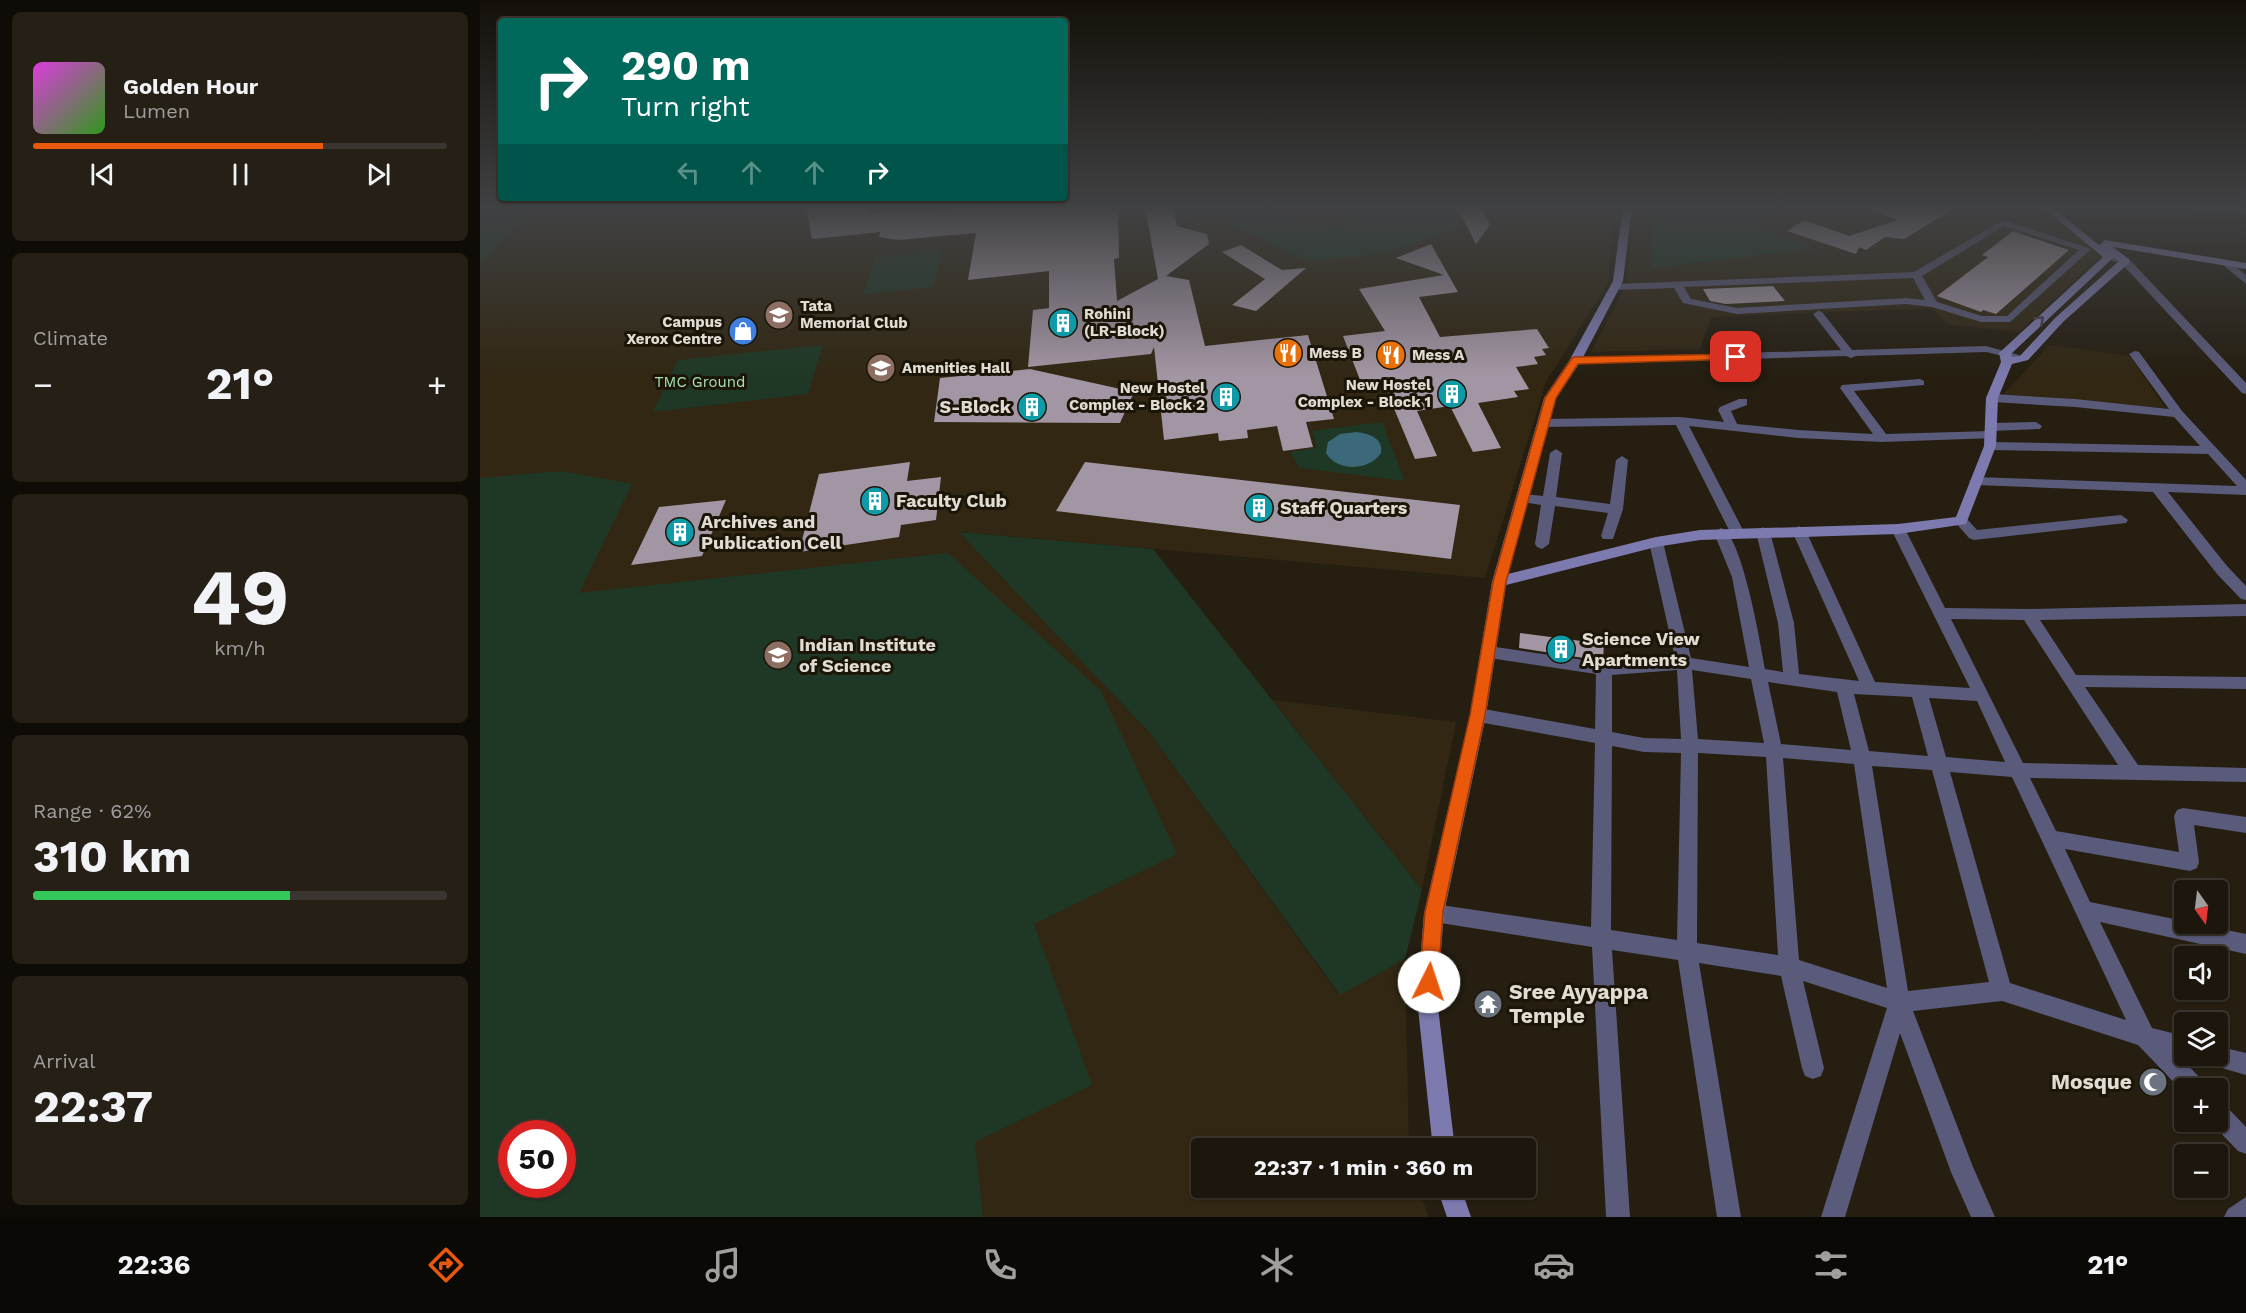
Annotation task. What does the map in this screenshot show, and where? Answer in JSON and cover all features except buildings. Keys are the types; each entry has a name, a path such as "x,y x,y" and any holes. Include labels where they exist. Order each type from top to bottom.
{"street":[{"path":"1443,1138 1427,999 1434,912 1478,715 1499,582 1550,398 1575,361 1615,287 1622,263"},
{"path":"1615,287 1916,275 1936,263"},
{"path":"1678,285 1687,301 1737,311 1906,302 1933,304 1981,319 2010,319 2071,263"},
{"path":"1961,521 1991,436 1992,398 2006,357 2103,263"},
{"path":"1575,361 1986,349 2006,357 2024,358 2058,320 2123,263"},
{"path":"2127,263 2246,390"},
{"path":"2227,263 2246,266"},
{"path":"2227,263 2246,281"},
{"path":"1916,275 1933,304"},
{"path":"1818,314 1851,354"},
{"path":"2135,354 2178,414 2246,489"},
{"path":"1882,438 1846,388 1920,383"},
{"path":"1992,398 2178,414"},
{"path":"1733,427 1724,410 1743,402"},
{"path":"1544,423 1680,421 1798,434 1882,438 1991,436 2210,450"},
{"path":"1680,421 1729,532 1739,577 1774,752 1789,967 1813,1068"},
{"path":"1991,436 2036,426"},
{"path":"1542,544 1556,453"},
{"path":"1608,536 1616,509 1622,459"},
{"path":"1976,481 2246,489"},
{"path":"2157,488 2222,570 2246,595"},
{"path":"1523,498 1616,509"},
{"path":"1961,521 1974,535 2121,520"},
{"path":"1499,582 1656,542 1729,532 1898,529 1961,521"},
{"path":"1898,529 1982,695 2082,909 2145,1037 2184,1078"},
{"path":"1799,531 1870,689"},
{"path":"1763,532 1786,623 1792,679"},
{"path":"1656,542 1684,663 1690,746 1687,952 1729,1217"},
{"path":"1941,614 2028,615 2246,610"},
{"path":"2028,615 2134,774"},
{"path":"1489,652 1604,669 1684,663 1844,687 1982,695"},
{"path":"1604,669 1601,937 1618,1217"},
{"path":"2071,681 2246,683"},
{"path":"1844,687 1862,759 1899,1002 1963,1172 1983,1217"},
{"path":"1919,692 2002,991"},
{"path":"1478,715 1644,745 1690,746 2018,770 2246,775"},
{"path":"2049,838 2190,862 2183,816 2246,825"},
{"path":"2082,909 2246,944"},
{"path":"1434,912 1789,967 1899,1002 2002,991 2174,1044"},
{"path":"1833,1217 1899,1002"},
{"path":"2228,1059 2246,1064"},
{"path":"2228,1124 2246,1143"},
{"path":"1452,1198 1459,1217"},
{"path":"2236,1217 2246,1209"}],"shaded area":[{"name":"Indian Institute of Science","path":"480,263 1610,263 1608,283 1546,382 1485,578 960,532 1149,732 1339,995 1405,959 1409,1138 1191,1138 1191,1198 1422,1198 1429,1217 480,1217"},
{"path":"1629,263 2094,263 2019,332 1949,325 1932,308 1711,317 1700,349 1591,352 1626,285"},
{"path":"2050,345 2130,356 2165,408 2001,396"},
{"path":"1273,700 1456,722 1422,890 1328,771"}],"green space":[{"path":"873,263 938,263 933,287 864,294"},
{"path":"1652,263 1696,263 1652,268"},
{"name":"TMC Ground","path":"823,345 808,394 653,412 678,360"},
{"path":"1382,422 1405,481 1299,468 1290,452 1317,448 1312,431"},
{"path":"562,471 632,484 579,593 948,553 1101,691 1177,854 1034,924 1092,1085 975,1142 983,1217 480,1217 480,478"},
{"path":"959,532 1153,549 1422,890 1405,959 1340,995 1149,732"}],"water":[{"path":"1357,432 1378,440 1381,453 1376,459 1353,467 1338,464 1331,459 1326,453 1328,442 1340,434"}],"place":[{"name":"Tata Memorial Club","path":"779,315"},
{"name":"Rohini (LR-Block)","path":"1063,323"},
{"name":"Campus Xerox Centre","path":"743,331"},
{"name":"Mess B","path":"1288,353"},
{"name":"Mess A","path":"1391,355"},
{"name":"Amenities Hall","path":"881,368"},
{"name":"New Hostel Complex - Block 1","path":"1452,394"},
{"name":"New Hostel Complex - Block 2","path":"1226,397"},
{"name":"S-Block","path":"1032,407"},
{"name":"Faculty Club","path":"875,501"},
{"name":"Staff Quarters","path":"1259,508"},
{"name":"Archives and Publication Cell","path":"680,532"},
{"name":"Science View Apartments","path":"1561,649"},
{"name":"Indian Institute of Science","path":"778,655"},
{"name":"Sree Ayyappa Temple","path":"1488,1004"},
{"name":"Mosque","path":"2153,1082"}],"route":[{"path":"1429,982 1434,912 1478,715 1499,582 1550,398 1575,361 1736,357"}]}
